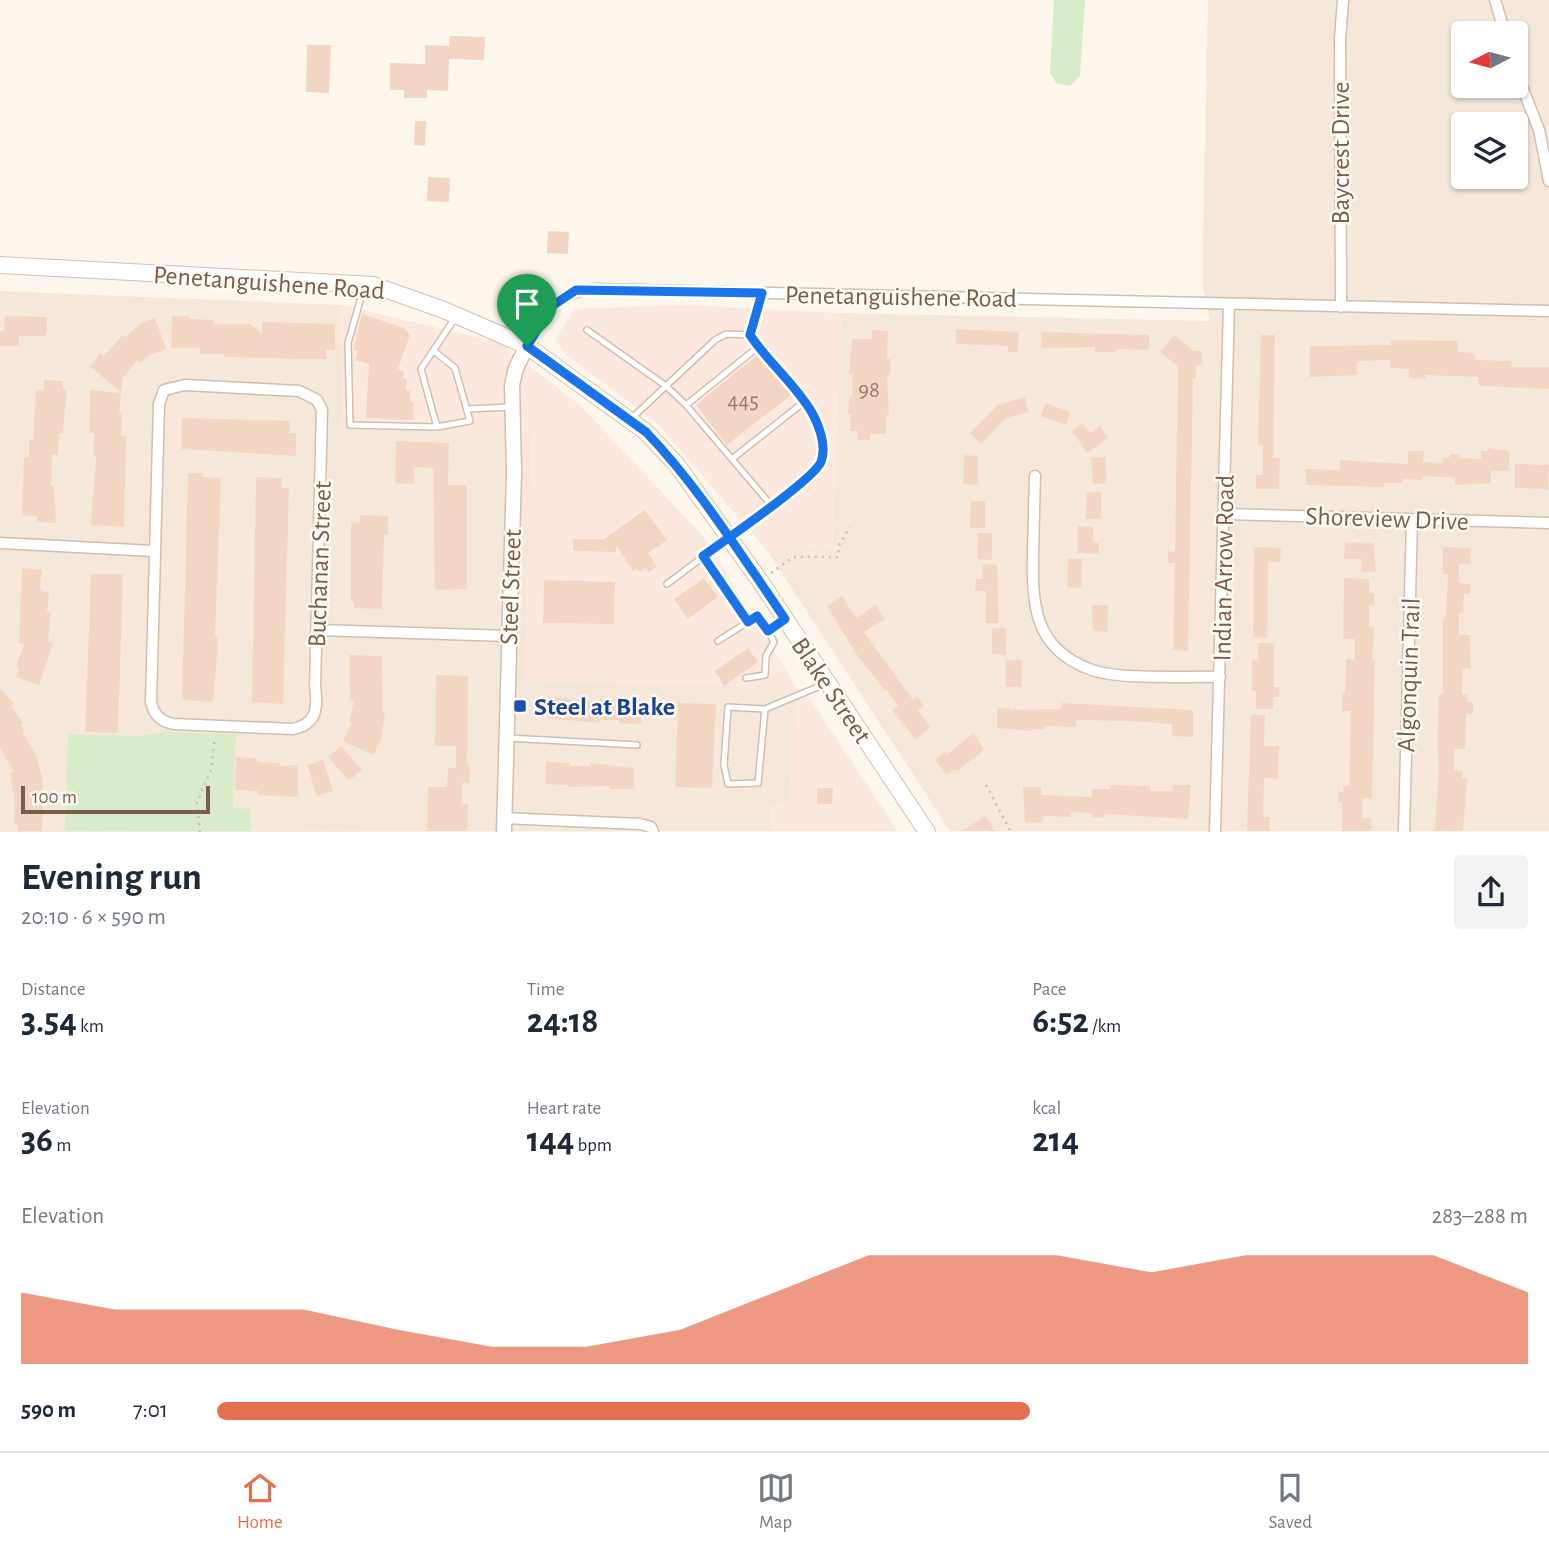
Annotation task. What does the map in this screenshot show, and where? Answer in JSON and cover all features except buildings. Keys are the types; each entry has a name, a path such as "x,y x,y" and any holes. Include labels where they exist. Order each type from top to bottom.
{"main road":[{"name":"Penetanguishene Road","path":"0,265 365,284 411,296 527,346"},
{"name":"Blake Street","path":"527,346 646,432 677,466 760,581 927,831"}],"street":[{"name":"Baycrest Drive","path":"1341,307 1340,39 1343,0"},
{"path":"1495,0 1501,21"},
{"path":"1527,98 1539,130 1549,181"},
{"name":"Penetanguishene Road","path":"527,346 552,306 576,290 1549,312"},
{"name":"Indian Arrow Road","path":"1215,831 1229,304"},
{"name":"Steel Street","path":"504,825 513,377 527,346"},
{"name":"Buchanan Street","path":"185,385 309,393 317,400 322,410 323,423 318,630 315,685 317,701 315,716 307,726 293,729 173,724 164,722 153,710 154,551 159,404 164,390 185,385"},
{"path":"1035,476 1033,600 1047,637 1060,651 1093,670 1111,674 1220,677"},
{"name":"Shoreview Drive","path":"1225,514 1549,523"},
{"name":"Algonquin Trail","path":"1404,831 1412,519"},
{"path":"0,542 154,551"},
{"path":"318,630 509,636"},
{"path":"504,825 640,824 651,827 653,831"}],"lane":[{"path":"365,284 348,343 350,425 437,427 470,421 454,368 434,351"},
{"path":"667,584 807,479 821,462 823,439 804,401 750,335 762,293"},
{"path":"437,427 421,369 457,315"},
{"path":"587,330 666,386 686,405 771,505"},
{"path":"629,420 715,340 726,334 750,335"},
{"path":"686,405 758,347"},
{"path":"732,459 804,401"},
{"path":"467,409 513,407"},
{"path":"703,556 748,622"},
{"path":"718,641 757,616 774,642 766,656 765,675 746,678"},
{"path":"768,631 785,619"},
{"path":"765,709 758,783 728,784 724,765 728,707 765,709 828,682"},
{"path":"506,738 637,746"}],"path":[{"path":"760,581 793,557 838,557 839,544 850,527"},
{"path":"200,831 197,803 211,770 215,725"},
{"path":"986,785 1012,831"}],"shaded area":[{"path":"1208,0 1549,0 1549,831 950,831 768,552 832,549 841,313 1210,321 1202,284"},
{"path":"0,291 341,305 343,429 531,433 526,680 797,688 789,804 771,806 772,831 0,832"},
{"path":"341,305 499,342 581,406 702,535 797,688 810,699 898,831 772,831 771,806 789,804 796,688 525,681 531,434 343,429"},
{"path":"687,305 841,313 832,549 768,552 658,424 565,354 555,339 575,309"}],"green space":[{"path":"1054,0 1085,0 1080,76 1070,86 1056,83 1050,73"},
{"path":"165,732 236,734 233,808 251,809 250,831 65,831 68,734 142,736"}],"place":[{"name":"Steel at Blake","path":"520,706"}],"route":[{"path":"527,346 552,306 576,290 762,293 750,335 811,412 823,439 821,462 807,479 771,505 729,537 703,556 748,622 757,616 768,631 785,619 729,537 714,514 677,466 646,432 527,346"}]}
